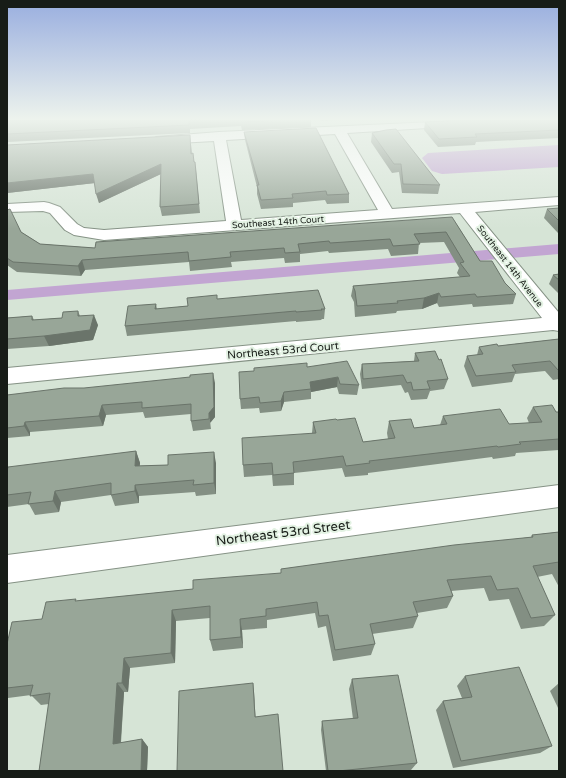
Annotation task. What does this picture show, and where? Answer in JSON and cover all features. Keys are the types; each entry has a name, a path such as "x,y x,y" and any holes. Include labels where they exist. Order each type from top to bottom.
{"street":[{"path":"222,156 234,225"},
{"path":"354,156 388,214"},
{"name":"Southeast 14th Court","path":"7,208 44,206 55,210 71,227 80,232 90,235 111,235 559,201"},
{"name":"Southeast 14th Avenue","path":"464,208 510,267 558,324"},
{"name":"Northeast 53rd Court","path":"7,376 558,324"},
{"name":"Northeast 53rd Street","path":"7,569 559,496"}],"shaded area":[{"path":"424,156 559,156 559,167 442,174 432,171 422,158"}],"building":[{"path":"7,156 193,156 199,204 160,207 161,164 96,194 93,174 7,183"},
{"path":"251,156 330,156 349,194 327,195 326,191 292,194 293,198 261,200 257,185 259,185"},
{"path":"389,156 417,156 440,185 403,184 401,164 394,164"},
{"path":"559,208 559,221 547,209"},
{"path":"10,209 21,232 40,244 95,248 96,242 452,217 480,261 492,261 505,283 516,294 477,297 475,294 441,297 439,293 424,298 397,301 398,303 357,306 353,286 470,276 460,263 464,262 446,232 414,234 420,244 393,246 390,239 330,243 329,241 298,244 300,252 285,253 284,248 230,252 231,257 189,261 188,252 82,260 78,266 13,262 7,258 7,210"},
{"path":"559,274 559,280 553,275"},
{"path":"318,290 325,309 321,309 322,310 125,326 128,306 156,304 155,309 188,306 187,298 217,295 217,299"},
{"path":"78,311 78,316 94,315 90,330 7,339 7,318 32,316 32,320 62,318 63,312"},
{"path":"559,339 559,370 550,361 512,365 516,372 476,376 467,356 483,354 479,347"},
{"path":"435,351 439,360 441,359 448,379 427,381 430,389 413,390 411,382 407,383 403,375 363,379 362,364 419,361 415,353"},
{"path":"347,361 359,385 340,384 338,377 310,382 311,389 284,392 281,401 260,403 259,397 240,399 239,372 254,371 254,368 307,363 307,367"},
{"path":"213,373 214,407 209,413 209,419 191,421 191,404 142,408 142,402 102,405 99,416 25,422 24,426 7,428 7,395 64,388 84,388 190,377 190,375"},
{"path":"552,405 556,412 559,412 559,439 519,442 521,444 369,461 370,463 346,466 343,456 293,462 294,473 273,475 272,463 243,465 242,438 316,433 313,422 355,418 363,442 395,438 389,421 411,419 414,428 447,424 443,416 500,409 509,424 542,422 533,407"},
{"path":"136,451 135,466 168,465 168,455 214,452 214,483 193,485 194,480 135,485 135,491 111,495 111,483 55,491 53,501 28,504 31,492 7,495 8,467"},
{"path":"559,532 559,562 533,566 555,615 531,618 518,588 497,590 491,576 447,580 453,596 413,602 418,616 370,624 375,644 335,650 328,615 319,616 317,602 266,609 266,616 240,619 241,637 210,640 210,606 172,610 171,653 124,658 122,683 117,683 113,744 142,739 141,771 39,771 50,693 30,696 33,685 7,688 7,644 12,622 42,619 46,602 76,599 75,601 193,589 193,580 281,573 281,569 454,545 533,537 532,535"},
{"path":"519,667 552,746 461,761 443,701 472,697 465,676"},
{"path":"398,675 417,763 328,771 322,721 358,718 352,679"},
{"path":"253,683 255,717 278,714 283,771 177,771 179,691"}],"waterway":[{"path":"7,295 559,249"}]}
